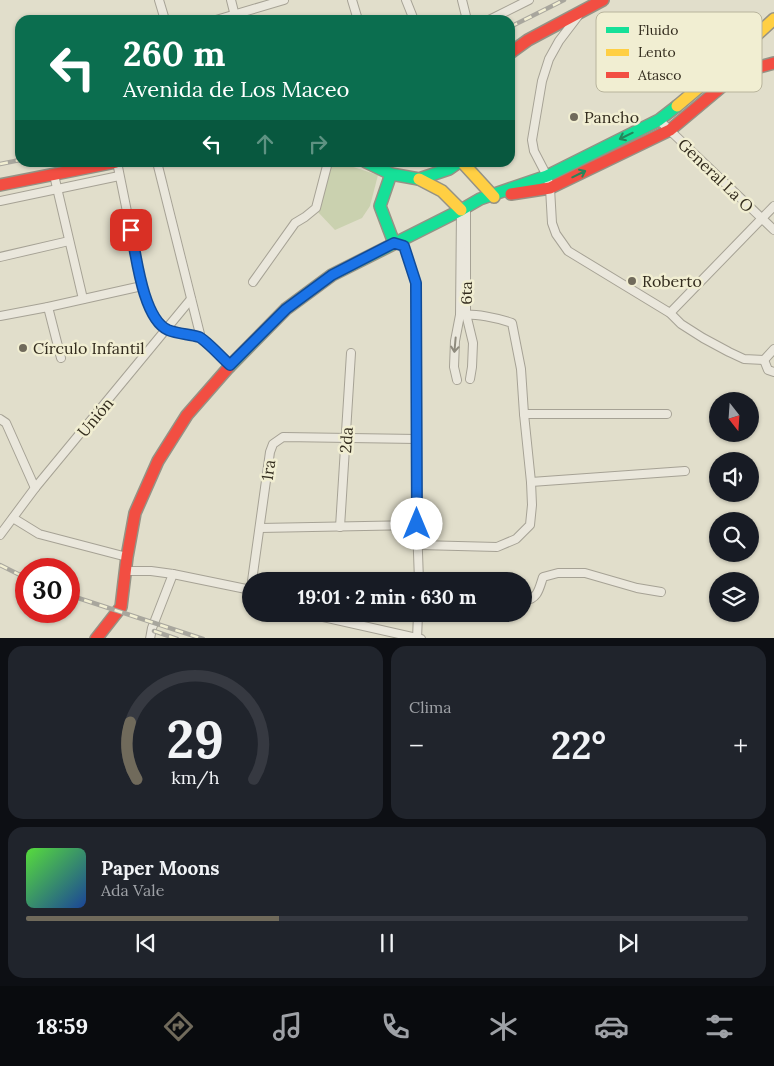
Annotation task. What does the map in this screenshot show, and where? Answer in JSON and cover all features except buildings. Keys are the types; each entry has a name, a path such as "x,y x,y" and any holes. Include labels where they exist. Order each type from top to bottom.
{"street":[{"path":"160,0 164,15"},
{"path":"231,0 235,15"},
{"path":"241,15 284,0"},
{"path":"352,0 356,15"},
{"path":"406,0 412,15"},
{"path":"462,0 466,15"},
{"path":"499,15 529,0"},
{"path":"515,49 603,0"},
{"path":"581,12 559,41 549,59 542,81 532,140 534,150 547,176 550,188 552,223 556,234 568,251 670,313 681,324 703,338 744,359 764,360"},
{"path":"762,30 774,19"},
{"path":"96,638 121,607 127,556 135,513 158,461 187,415 230,365 286,309 332,275 394,243 474,203 547,176 659,120 693,92"},
{"path":"492,196 550,188 670,130 715,92"},
{"name":"General La O","path":"659,120 774,230"},
{"path":"0,185 92,167"},
{"path":"117,167 142,286 156,320 167,329 201,338 230,365"},
{"path":"158,167 201,338"},
{"path":"253,282 295,222 316,208 327,167"},
{"path":"376,167 391,174 419,179 442,191 464,208"},
{"path":"419,179 452,167"},
{"path":"465,167 492,196"},
{"path":"475,167 480,183"},
{"path":"391,174 380,206 394,243"},
{"path":"54,175 83,300"},
{"path":"0,201 119,176"},
{"path":"670,313 774,206"},
{"name":"6ta","path":"457,380 454,367 455,341 463,315 464,208"},
{"path":"0,257 69,241"},
{"path":"394,243 404,246 416,283 419,572"},
{"path":"0,316 83,300 142,286"},
{"name":"Unión","path":"0,535 35,488 191,299"},
{"path":"48,307 61,358"},
{"path":"418,545 497,546 516,539 530,525 532,505 531,482 521,368 512,323 504,320 463,315"},
{"name":"6ta","path":"463,315 473,343 470,379"},
{"path":"764,360 774,349"},
{"name":"2da","path":"340,527 351,353"},
{"path":"764,360 768,370 774,372"},
{"path":"524,414 667,414"},
{"path":"3,421 35,488"},
{"path":"0,431 3,421"},
{"name":"1ra","path":"253,572 270,452 273,444 283,437 416,439"},
{"path":"531,482 685,471"},
{"path":"13,518 39,534 127,556"},
{"path":"260,528 417,524"},
{"path":"126,571 151,571 242,585"},
{"path":"532,599 537,594 543,578 558,573 585,573 637,588 661,592"},
{"path":"150,638 152,628 174,574"},
{"path":"346,622 418,638 418,622"}],"green space":[{"path":"330,167 353,167 378,175 370,206 362,218 335,230 317,211"}],"railway":[{"path":"515,24 564,0"},
{"path":"0,164 15,161"},
{"path":"0,565 15,572"},
{"path":"80,599 200,638"},
{"path":"154,631 174,638"}],"traffic: fast":[{"path":"229,367 286,309 332,275 480,199 547,176 659,120 677,106"},
{"path":"376,167 391,174 419,179 452,167"},
{"path":"391,174 380,206 394,243"}],"traffic: slow":[{"path":"762,30 774,19"},
{"path":"677,106 694,92"},
{"path":"467,167 494,197"},
{"path":"419,179 442,191 461,210"}],"traffic: jam":[{"path":"515,49 528,40 603,0"},
{"path":"762,66 774,63"},
{"path":"511,194 550,188 670,130 715,92"},
{"path":"0,185 91,167"},
{"path":"97,638 121,607 135,513 158,461 187,415 229,367"}],"place":[{"name":"Pancho","path":"574,117"},
{"name":"Roberto","path":"632,281"},
{"name":"Círculo Infantil","path":"23,348"}],"route":[{"path":"131,230 142,286 156,320 167,329 201,338 230,365 286,309 332,275 394,243 404,246 416,283 417,524"}]}
